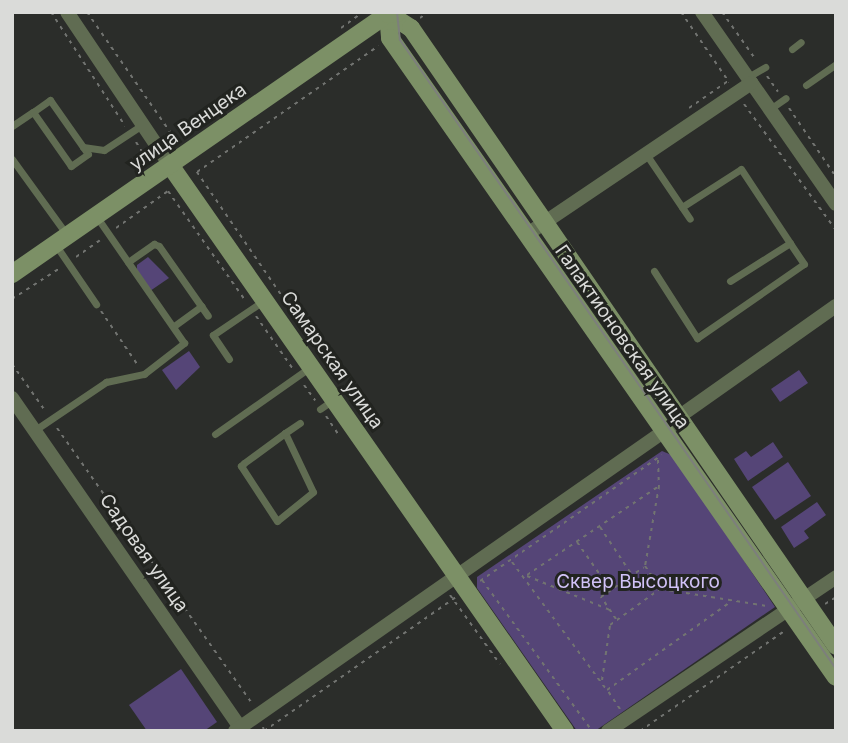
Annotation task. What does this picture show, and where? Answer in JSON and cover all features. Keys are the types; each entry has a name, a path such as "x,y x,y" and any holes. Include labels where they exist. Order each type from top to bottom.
{"main road":[{"name":"Галактионовская улица","path":"394,15 390,38 836,677"},
{"name":"Галактионовская улица","path":"394,15 683,415 836,646"},
{"name":"улица Венцека","path":"12,274 394,15"},
{"name":"Самарская улица","path":"170,165 325,406 449,581 565,731"}],"street":[{"name":"Самарская улица","path":"67,12 170,165"},
{"path":"707,14 769,110 830,184 836,204"},
{"path":"526,235 736,92 749,80"},
{"path":"240,730 663,432 836,306"},
{"name":"Садовая улица","path":"12,398 240,730"},
{"path":"608,731 836,577"}],"lane":[{"path":"792,49 801,42"},
{"path":"806,85 836,64"},
{"path":"749,80 765,67"},
{"path":"769,110 786,99"},
{"path":"12,126 50,100 88,154 72,166 33,112"},
{"path":"83,147 104,150 142,125"},
{"path":"646,153 690,219"},
{"path":"12,159 61,240 68,263 96,304"},
{"path":"654,271 697,338 804,264 741,169 682,207"},
{"path":"35,430 106,382 144,374 182,346 184,341 96,216"},
{"path":"730,281 790,243"},
{"path":"128,262 157,244 208,316"},
{"path":"229,359 213,335 258,304"},
{"path":"174,326 202,306"},
{"path":"215,434 304,372"},
{"path":"285,433 313,492 277,521 241,466 285,433 300,423"}],"path":[{"path":"51,12 149,163"},
{"path":"87,12 178,144"},
{"path":"394,15 428,12"},
{"path":"681,12 836,230"},
{"path":"338,378 197,172 390,38"},
{"path":"12,299 68,263 168,191 258,304 304,372 345,442"},
{"path":"96,304 144,374"},
{"path":"12,364 253,705"},
{"path":"657,458 659,486 645,566 661,589"},
{"path":"526,576 659,486"},
{"path":"600,526 632,575"},
{"path":"577,542 611,590"},
{"path":"510,560 526,576 621,710"},
{"path":"616,619 601,597 645,566"},
{"path":"526,576 610,610"},
{"path":"482,580 592,731"},
{"path":"449,581 453,599"},
{"path":"601,682 610,625 661,589 768,607"},
{"path":"820,608 836,597"},
{"path":"607,690 733,601"},
{"path":"639,731 791,628"}],"green space":[{"path":"148,257 169,278 150,291 137,271 137,265"},
{"path":"189,351 200,367 176,390 162,370"},
{"path":"799,370 808,383 780,402 771,389"},
{"path":"773,442 783,457 748,481 734,459 746,451 751,457"},
{"name":"Сквер Высоцкого","path":"662,451 674,456 775,607 595,731 577,731 477,588 477,577"},
{"path":"788,462 811,496 775,520 752,487"},
{"path":"817,502 826,515 804,531 809,538 794,548 781,527"},
{"path":"181,669 217,722 204,731 147,731 129,705"}],"tram line":[{"path":"397,12 400,40 836,669"}]}
